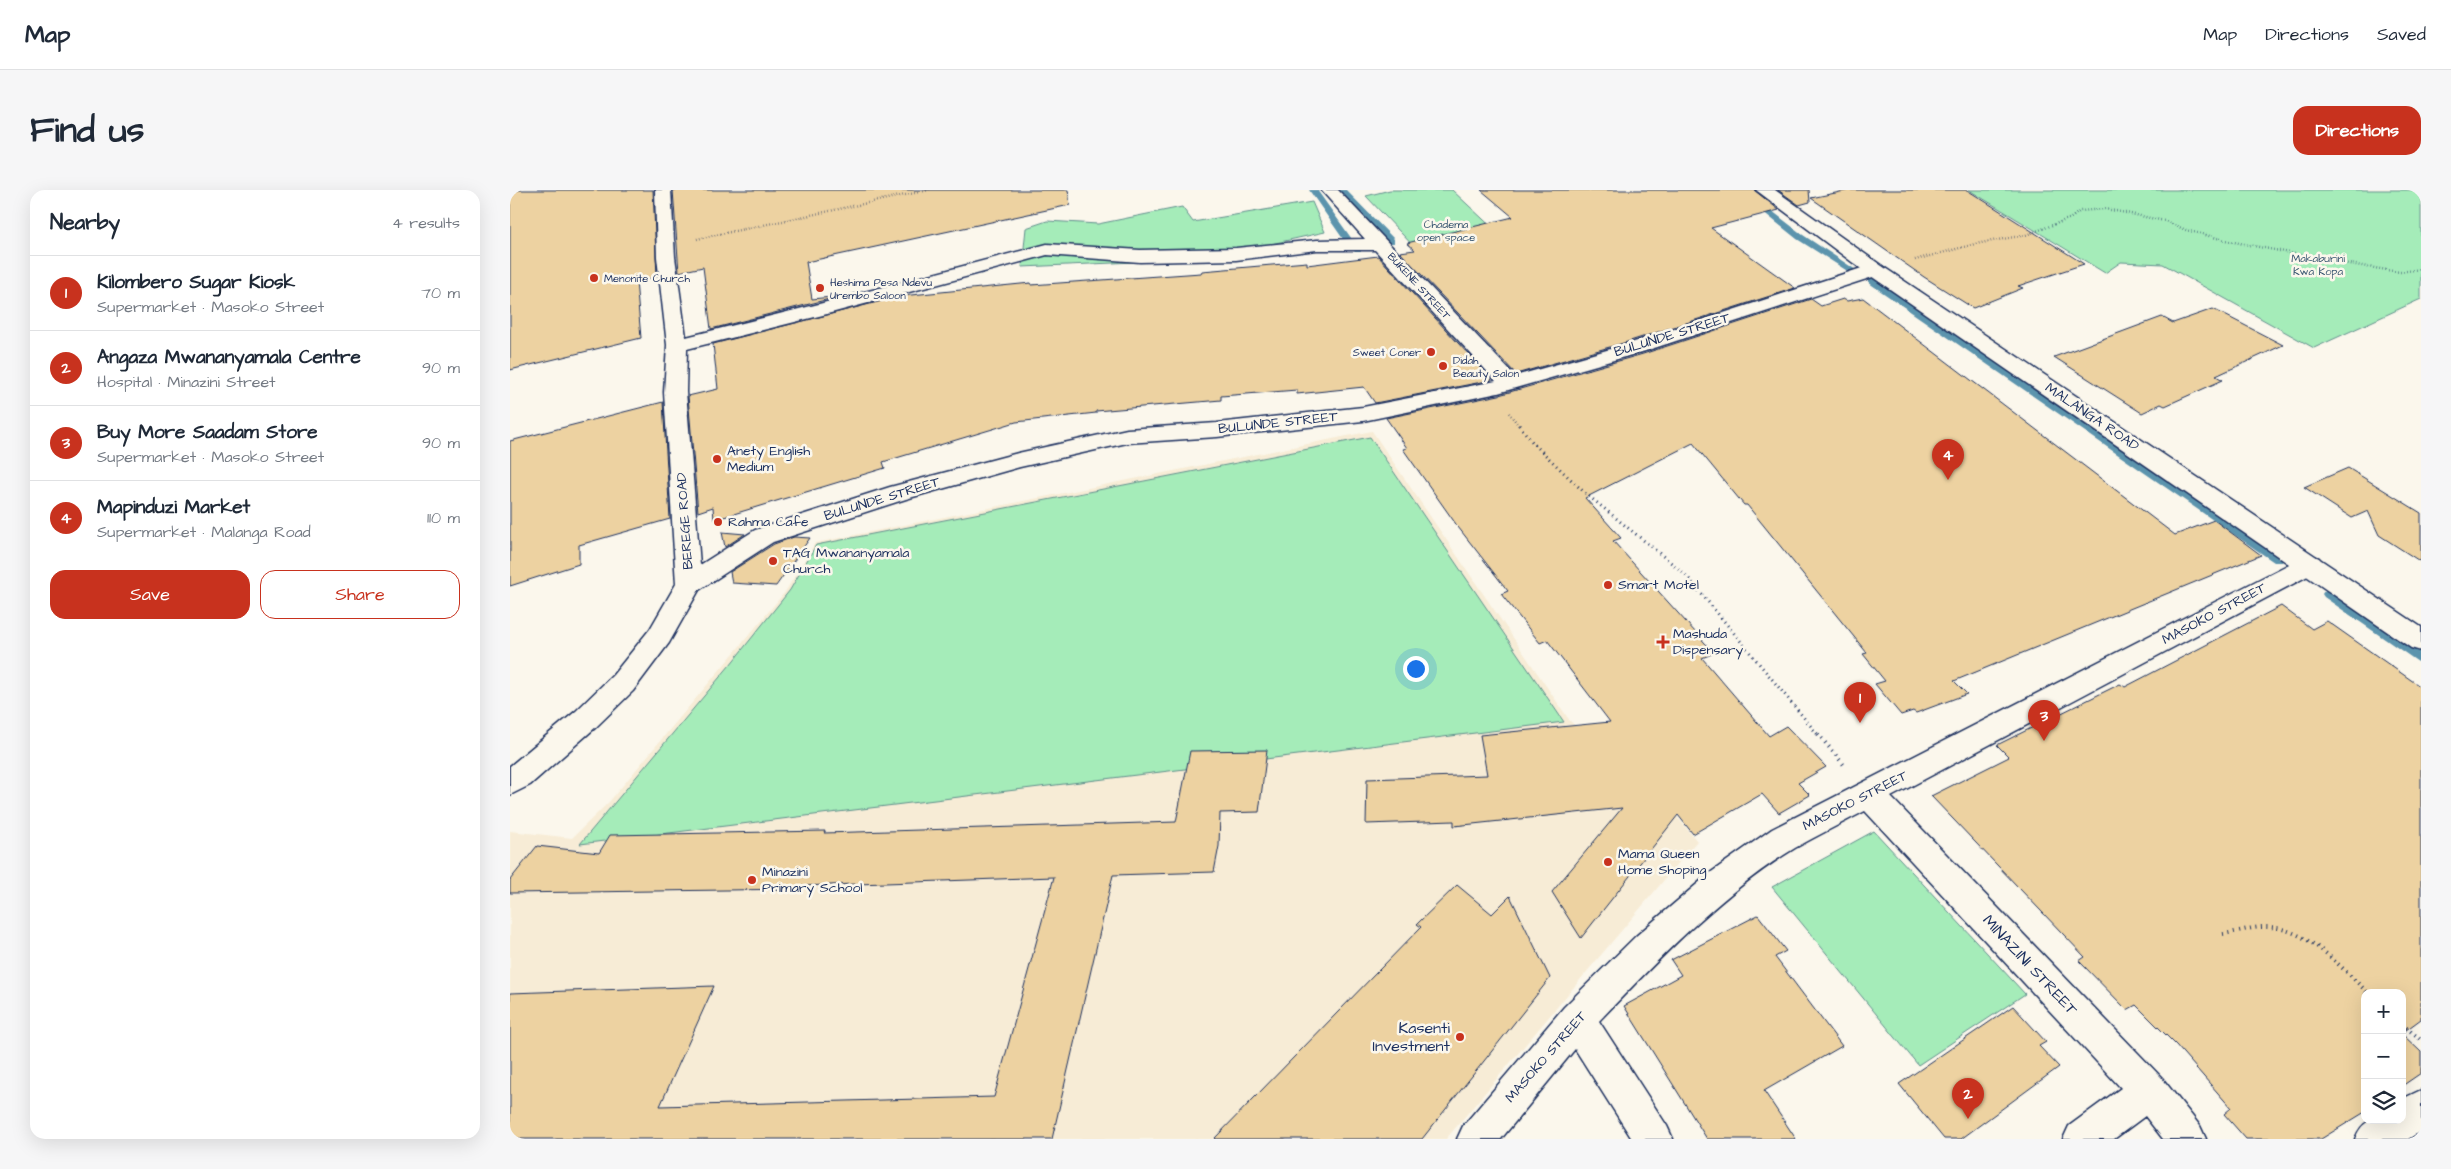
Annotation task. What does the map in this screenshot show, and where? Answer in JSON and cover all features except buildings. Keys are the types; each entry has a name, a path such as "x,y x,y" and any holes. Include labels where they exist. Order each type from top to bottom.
{"street":[{"name":"BEREGE ROAD","path":"510,782 520,776 622,684 653,647 676,613 689,584 675,392 677,345 666,257 663,190"},
{"name":"BUKENE STREET","path":"1330,190 1509,382"},
{"name":"MALANGA ROAD","path":"1764,190 1875,270 2421,641"},
{"path":"677,345 824,309 1047,249 1140,256 1236,254 1317,245 1380,244"},
{"name":"BULUNDE STREET","path":"689,584 764,536 898,493 1018,460 1127,436 1217,430 1363,414 1498,386 1635,348 1875,270"},
{"name":"MASOKO STREET","path":"1476,1139 1577,1019 1648,947 1721,883 1783,838 2310,564"},
{"name":"MINAZINI STREET","path":"1869,794 2150,1092 2187,1139"},
{"path":"1577,1019 1654,1139"},
{"path":"2082,1139 2150,1092"},
{"path":"2374,1139 2421,1109"}],"path":[{"path":"666,257 687,243 704,237 929,190"},
{"path":"1875,270 1975,244 2026,234 2071,218 2080,211 2106,209 2165,221 2186,230 2229,241 2330,261 2400,272 2421,269"},
{"path":"1509,382 1508,415 1533,443 1585,493 1685,574 1869,794"},
{"path":"2223,934 2270,927 2295,933 2344,969 2364,989"},
{"path":"2406,1027 2421,1040"}],"shaded area":[{"path":"1372,431 1570,721 1669,807 1697,841 1446,1139 510,1139 510,831 572,838 609,802 785,592 815,543"}],"green space":[{"name":"Chadema open space","path":"1390,190 1452,190 1514,248 1435,269 1366,196"},
{"name":"Makaburini Kwa Kopa","path":"1969,190 2421,190 2421,299 2314,348 2163,264 2121,262 2105,273"},
{"path":"1312,202 1325,232 1204,259 1022,267 1026,228 1047,221 1098,224 1182,207 1193,222"},
{"path":"1370,437 1564,722 580,844 730,665 790,590 816,545"},
{"path":"1874,831 2025,994 1918,1065 1772,887"}],"waterway":[{"path":"1313,190 1351,244 1358,250"},
{"path":"1342,190 1391,241"},
{"path":"1740,190 1800,237 1852,270"},
{"path":"1872,281 2278,559"},
{"path":"2328,594 2421,659"}],"place":[{"name":"Menonite Church","path":"594,278"},
{"name":"Heshima Pesa Ndevu Urembo Saloon","path":"820,288"},
{"name":"Sweet Coner","path":"1431,352"},
{"name":"Didah Beauty Salon","path":"1443,366"},
{"name":"Anety English Medium","path":"717,459"},
{"name":"Mapinduzi Market","path":"1948,480"},
{"name":"Rahma Cafe","path":"718,522"},
{"name":"TAG Mwananyamala Church","path":"773,561"},
{"name":"Smart Motel","path":"1608,585"},
{"name":"Mashuda Dispensary","path":"1663,642"},
{"name":"Kilombero Sugar Kiosk","path":"1860,723"},
{"name":"Buy More Saadam Store","path":"2044,741"},
{"name":"Mama Queen Home Shoping","path":"1608,862"},
{"name":"Minazini Primary School","path":"752,880"},
{"name":"Kasenti Investment","path":"1460,1037"},
{"name":"Angaza Mwananyamala Centre","path":"1968,1119"}]}
